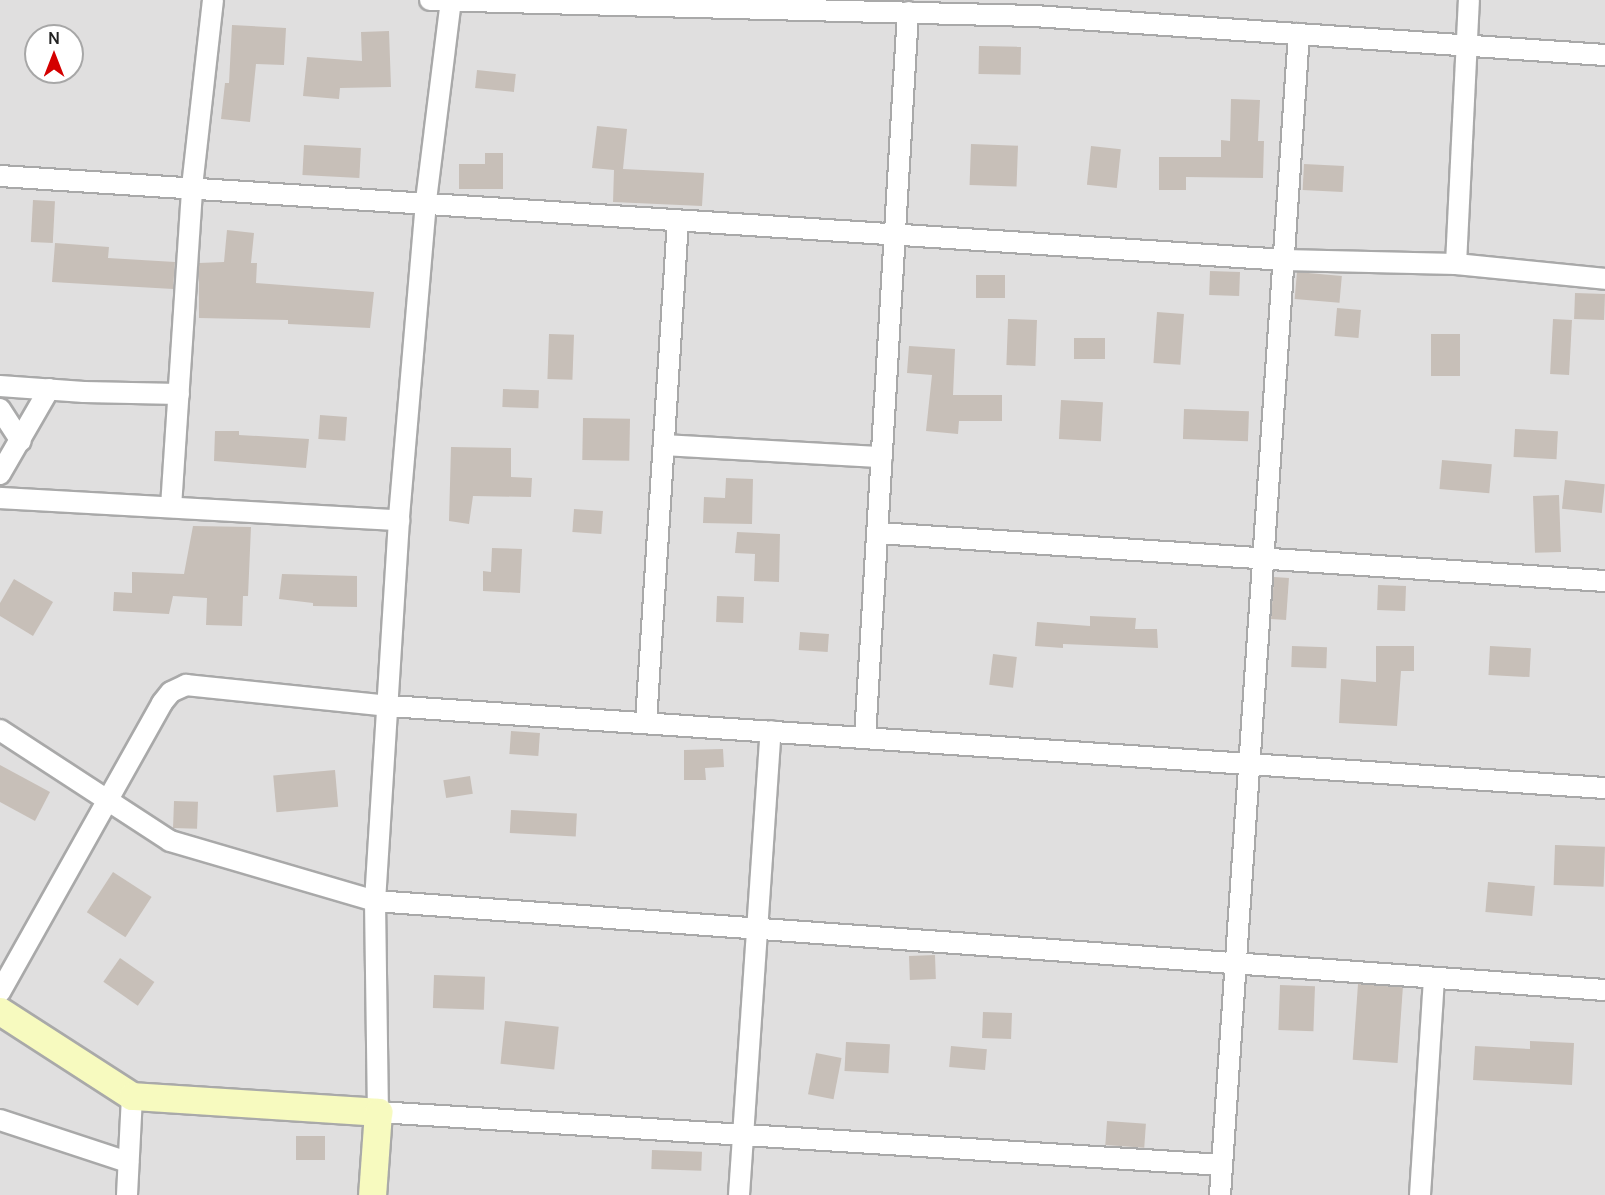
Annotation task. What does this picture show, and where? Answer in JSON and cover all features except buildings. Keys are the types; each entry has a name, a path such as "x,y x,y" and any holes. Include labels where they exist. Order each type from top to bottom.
{"street":[{"path":"171,507 192,187 213,0"},
{"path":"430,0 908,12 1035,8 1299,34 1605,55"},
{"path":"372,1195 378,1112 375,901 399,520 426,202 451,0"},
{"path":"1456,264 1468,0"},
{"path":"865,738 908,12"},
{"path":"1220,1195 1299,34"},
{"path":"0,176 426,202 678,221 1284,260 1456,264 1605,279"},
{"path":"646,722 678,221"},
{"path":"0,386 179,394"},
{"path":"0,474 49,389"},
{"path":"0,409 21,441"},
{"path":"664,445 882,457"},
{"path":"0,498 399,520"},
{"path":"878,533 1605,581"},
{"path":"0,992 162,703 171,692 186,685 389,706 1605,788"},
{"path":"0,730 170,841 375,901 1605,990"},
{"path":"739,1195 771,731"},
{"path":"1420,1195 1434,978"},
{"path":"0,1011 132,1096 1222,1165"},
{"path":"126,1195 132,1096"},
{"path":"0,1120 128,1162"}],"shaded area":[{"path":"0,0 1605,0 1605,1195 0,1195"}]}
